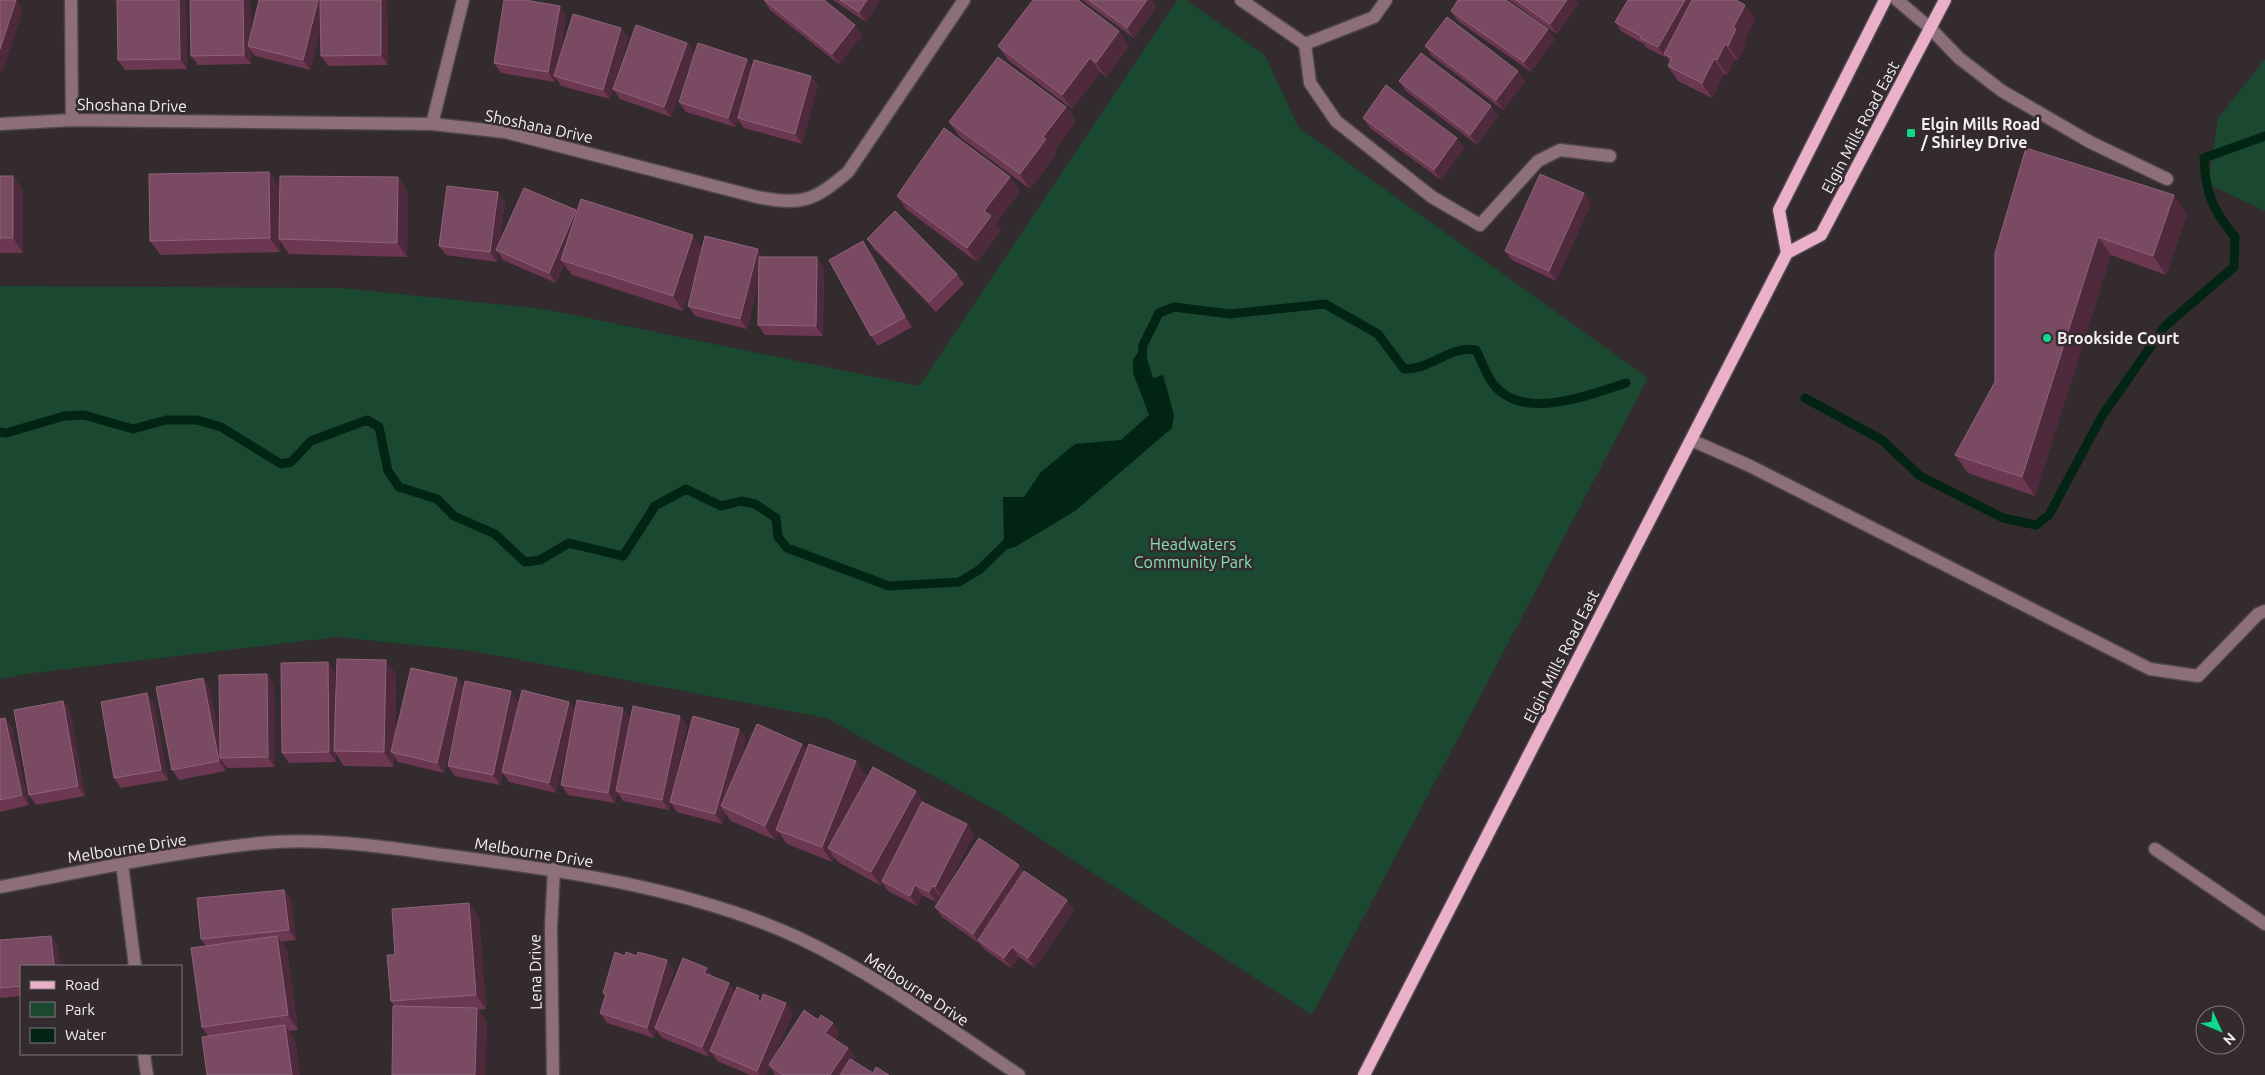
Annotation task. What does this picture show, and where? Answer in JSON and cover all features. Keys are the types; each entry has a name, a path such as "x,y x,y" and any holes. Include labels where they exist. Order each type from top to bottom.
{"main road":[{"name":"Elgin Mills Road East","path":"1787,253 1779,210 1885,0"},
{"name":"Elgin Mills Road East","path":"1364,1075 1787,253 1821,235 1945,0"}],"street":[{"path":"71,0 72,120"},
{"path":"432,124 462,0"},
{"name":"Shoshana Drive","path":"0,124 72,120 432,124 505,132 757,197 784,202 807,200 827,190 848,172 964,0"},
{"path":"1240,0 1305,44 1310,83 1336,121 1432,197 1480,225 1538,161 1560,150 1610,156"},
{"path":"1305,44 1374,17 1386,0"},
{"path":"1897,0 1930,28 1959,58 2002,91 2090,142 2167,179"},
{"path":"1691,440 1750,466 2150,669 2198,676 2258,614 2265,611"},
{"name":"Melbourne Drive","path":"0,887 122,864 263,843 349,843 554,869 700,902 750,918 798,938 842,960 881,984 1019,1075"},
{"path":"2154,849 2265,924"},
{"path":"122,864 135,965"},
{"name":"Lena Drive","path":"553,1075 550,927 554,869"},
{"path":"144,1055 147,1075"}],"green space":[{"name":"Headwaters Community Park","path":"1177,0 1186,0 1265,55 1298,127 1648,378 1312,1015 996,810 826,718 473,651 338,637 33,673 0,679 0,286 342,288 544,309 919,386"},
{"path":"2265,59 2265,211 2208,184 2218,118"}],"water":[{"path":"1143,345 1153,378 1163,375 1174,415 1172,428 1075,511 1015,547 1007,549 1004,544 1003,497 1024,497 1041,472 1075,444 1121,440 1149,415 1133,373 1133,360"}],"building":[{"path":"0,0 16,0 0,49"},
{"path":"117,0 179,0 180,59 118,60"},
{"path":"190,0 243,0 244,55 191,56"},
{"path":"259,0 318,0 303,60 248,46"},
{"path":"320,0 381,0 381,55 321,56"},
{"path":"504,0 525,0 560,6 548,72 494,63"},
{"path":"764,0 824,0 855,25 832,54"},
{"path":"840,0 867,0 859,12"},
{"path":"1033,0 1078,0 1119,31 1096,63 1090,58 1062,95 998,46"},
{"path":"1089,0 1147,0 1127,28"},
{"path":"1458,0 1506,0 1548,29 1524,62 1451,11"},
{"path":"1516,0 1567,0 1550,24"},
{"path":"1628,0 1685,0 1658,47 1615,22"},
{"path":"1692,0 1736,0 1745,5 1733,28 1736,29 1728,46 1725,44 1717,60 1714,59 1702,83 1668,66 1672,58 1664,54"},
{"path":"573,14 621,28 603,90 554,76"},
{"path":"1447,17 1518,71 1496,100 1425,46"},
{"path":"636,25 687,43 664,107 613,89"},
{"path":"698,43 747,59 728,118 679,102"},
{"path":"1421,53 1491,106 1470,135 1399,81"},
{"path":"998,57 1066,107 1043,137 1046,139 1020,174 949,122"},
{"path":"754,60 811,76 795,134 738,118"},
{"path":"1386,85 1457,138 1434,170 1363,118"},
{"path":"944,128 1010,177 984,211 991,216 967,248 897,196"},
{"name":"Brookside Court","path":"2026,148 2174,195 2153,256 2098,237 2022,477 1955,455 1995,382 1995,253"},
{"path":"269,172 270,238 150,241 149,174"},
{"path":"1540,174 1584,193 1549,271 1505,251"},
{"path":"0,176 13,176 13,238 0,238"},
{"path":"280,176 398,177 397,243 279,239"},
{"path":"447,186 498,192 490,252 439,246"},
{"path":"524,188 576,210 549,273 496,250"},
{"path":"581,199 693,235 673,296 561,260"},
{"path":"895,211 957,274 929,302 867,239"},
{"path":"705,236 758,249 740,319 688,306"},
{"path":"863,241 905,317 871,336 829,260"},
{"path":"759,257 817,257 816,326 758,325"},
{"path":"337,659 386,660 384,752 334,751"},
{"path":"328,662 329,752 282,753 281,663"},
{"path":"411,668 457,678 437,763 391,752"},
{"path":"267,674 268,757 220,758 219,675"},
{"path":"203,678 219,761 172,770 156,687"},
{"path":"465,681 511,691 493,775 448,766"},
{"path":"522,690 569,702 549,783 502,772"},
{"path":"147,693 161,770 114,778 101,702"},
{"path":"577,700 623,708 608,793 561,785"},
{"path":"63,701 78,786 29,795 14,710"},
{"path":"633,706 680,716 662,800 616,791"},
{"path":"693,716 739,729 715,814 670,802"},
{"path":"5,718 22,795 0,800 0,719"},
{"path":"757,724 802,744 765,826 721,806"},
{"path":"809,744 856,761 822,847 776,830"},
{"path":"873,767 916,791 871,872 828,848"},
{"path":"922,802 967,824 935,887 932,886 929,892 915,885 910,896 882,881"},
{"path":"979,838 1019,865 973,934 935,907"},
{"path":"1024,871 1067,900 1028,958 1012,947 1004,958 978,940"},
{"path":"284,890 289,930 201,939 197,898"},
{"path":"469,903 476,995 391,1001 387,955 395,955 392,909"},
{"path":"51,936 54,965 20,965 20,986 0,988 0,940"},
{"path":"277,936 288,1015 202,1027 191,948"},
{"path":"615,952 625,956 626,952 637,956 638,952 667,960 647,1028 600,1013 606,994 603,993"},
{"path":"683,958 707,968 704,973 729,983 702,1047 655,1028"},
{"path":"737,987 759,996 757,999 761,1001 763,994 786,1003 757,1071 710,1051"},
{"path":"393,1006 477,1008 475,1075 392,1075"},
{"path":"804,1010 818,1020 821,1015 833,1023 825,1033 848,1048 830,1075 783,1075 769,1065"},
{"path":"285,1025 292,1075 207,1075 202,1037"},
{"path":"850,1059 873,1073 876,1067 889,1075 840,1075"}],"waterway":[{"path":"1805,398 1882,440 1920,476 2003,518 2036,525 2049,515 2102,416 2165,326 2234,267 2235,237 2221,218 2208,191 2204,158 2265,136"},
{"path":"1142,356 1143,345 1159,313 1174,307 1230,314 1325,304 1378,334 1404,369 1423,366 1458,351 1476,350 1493,384 1506,395 1521,402 1539,404 1576,399 1626,383"},
{"path":"0,432 6,433 64,416 84,415 133,429 166,420 197,420 221,427 281,464 291,462 311,441 367,420 379,427 388,471 399,487 437,499 454,516 495,534 525,562 540,560 569,543 623,556 655,506 686,489 721,506 741,501 755,504 776,518 778,537 787,548 889,586 959,582 979,570 1012,538"}],"place":[{"name":"Elgin Mills Road / Shirley Drive","path":"1911,133"},
{"name":"Brookside Court","path":"2047,338"}]}
